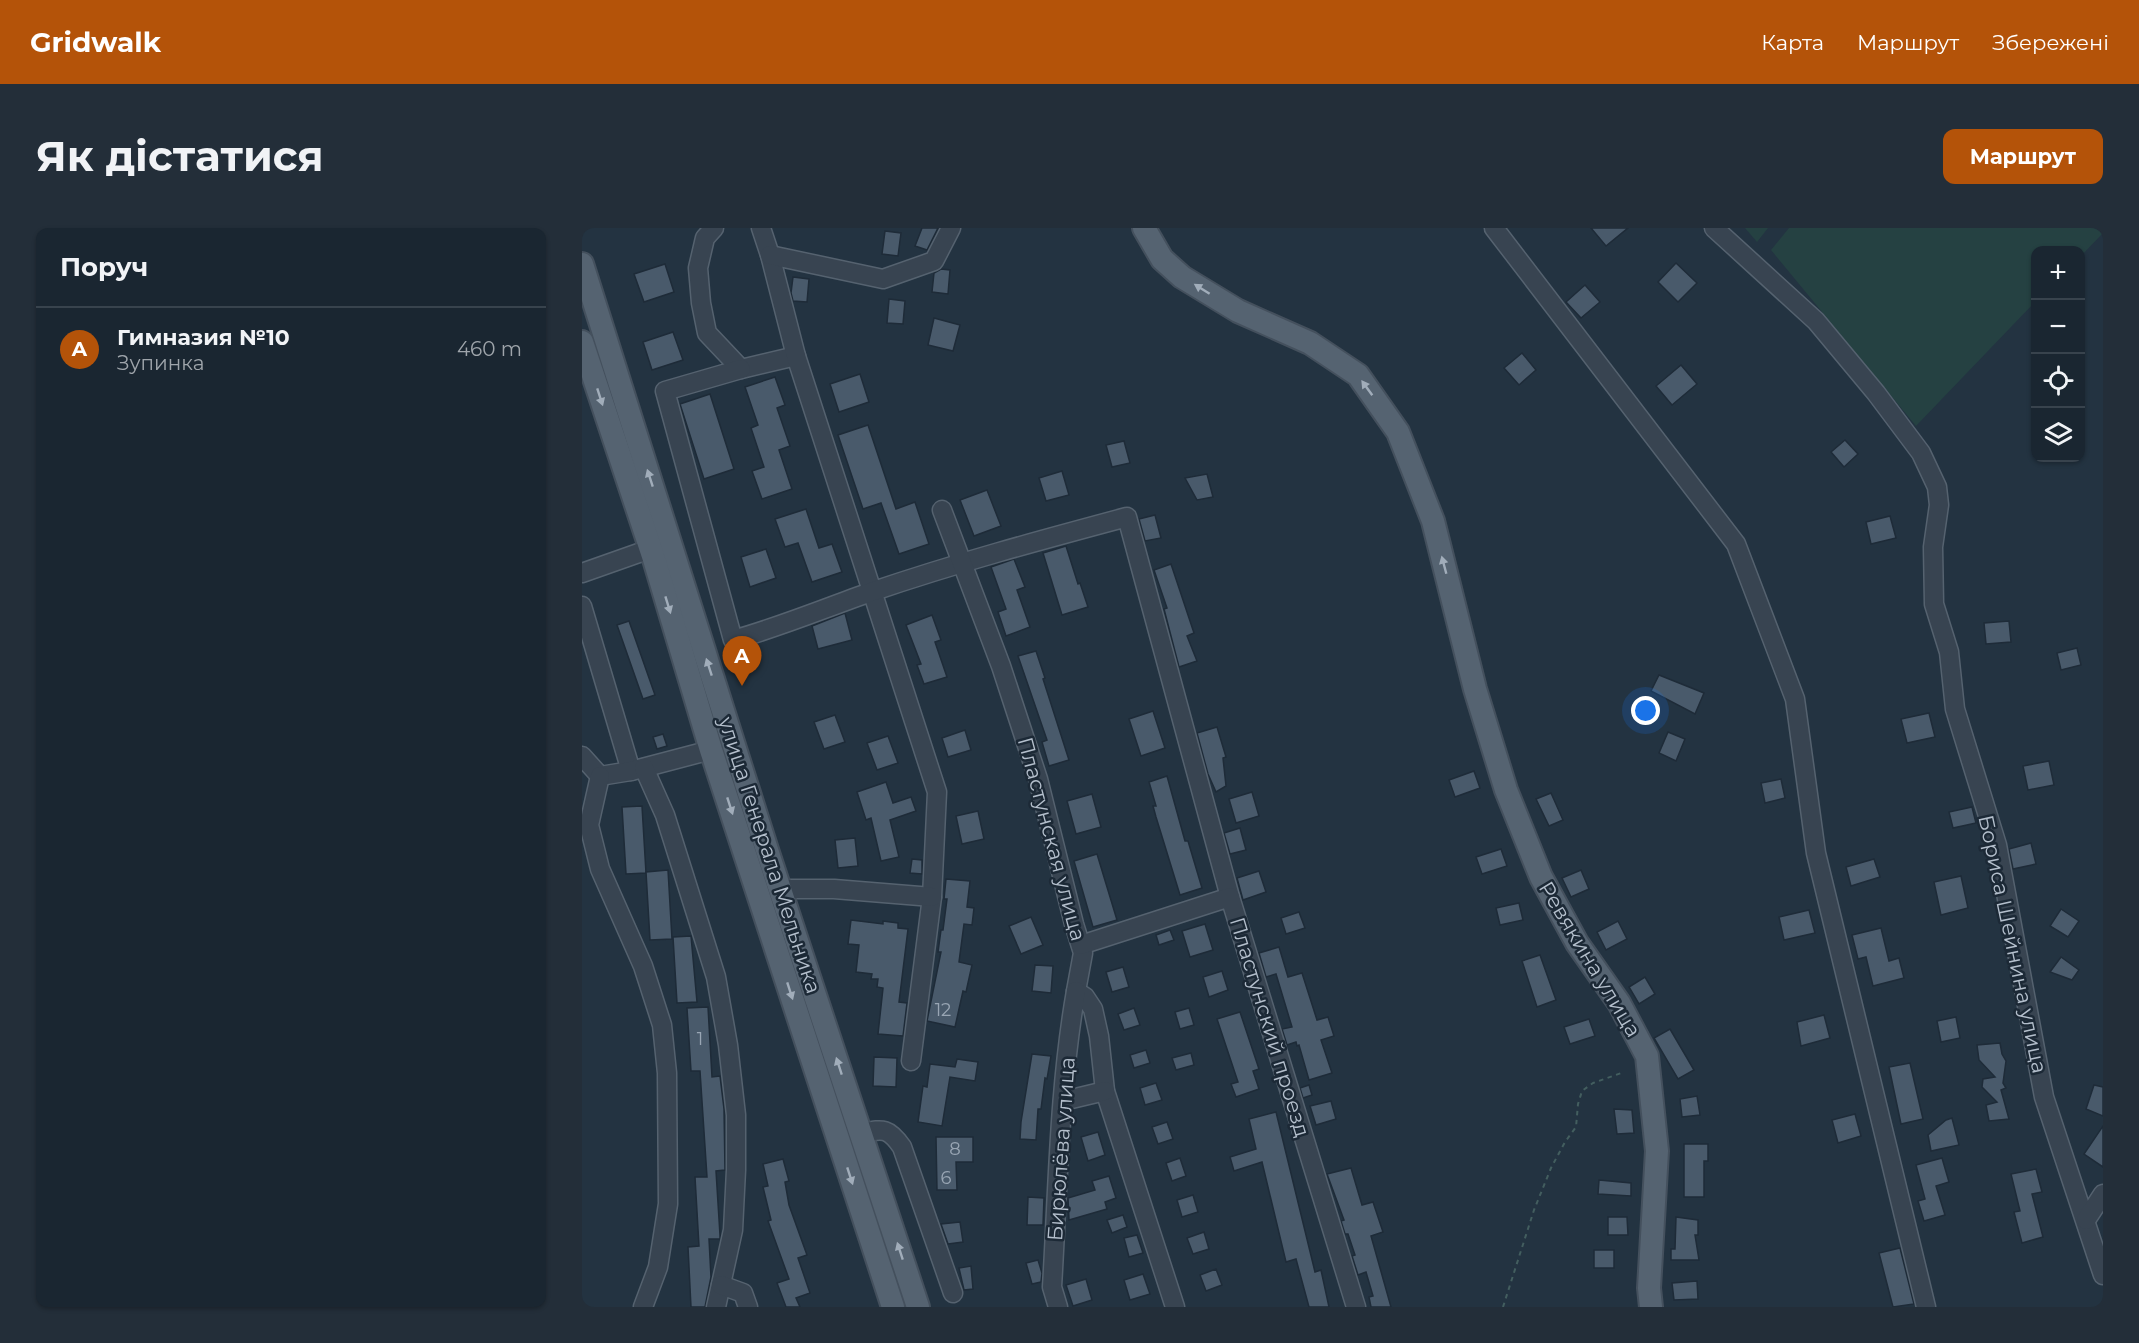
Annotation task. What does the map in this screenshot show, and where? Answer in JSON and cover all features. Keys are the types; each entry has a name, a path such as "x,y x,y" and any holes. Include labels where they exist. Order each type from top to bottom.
{"main road":[{"name":"Ревякина улица","path":"1144,228 1162,259 1182,277 1238,311 1310,343 1358,375 1398,432 1433,522 1475,689 1506,790 1541,877 1576,943 1619,1003 1647,1056 1657,1151 1649,1288 1651,1307"},
{"name":"улица Генерала Мельника","path":"582,264 766,850 781,889 918,1307"},
{"name":"улица Генерала Мельника","path":"582,342 650,549 711,750 893,1307"},
{"path":"711,750 734,743"}],"street":[{"path":"714,228 705,238 698,268 701,303 708,333 741,369"},
{"path":"761,228 796,356 938,792 932,897 911,1061"},
{"path":"770,255 883,279 934,261 951,228"},
{"path":"1494,228 1736,544 1794,699 1816,852 1926,1307"},
{"name":"Бориса Шейнина улица","path":"1714,228 1816,321 1876,393 1921,453 1937,487 1939,505 1933,548 1934,604 1949,652 1956,709 1997,845 2044,1097 2103,1275"},
{"path":"796,356 665,391 732,640 962,562 1127,517 1230,897"},
{"name":"Пластунская улица","path":"942,510 1001,666 1038,779 1083,953 1076,991"},
{"path":"582,573 650,549"},
{"path":"582,606 638,769 665,815 716,977 728,1046 736,1115 733,1230 716,1307"},
{"path":"600,776 638,769 711,750"},
{"path":"582,756 600,776"},
{"path":"600,776 589,825 600,869 643,966 662,1025 667,1073 668,1204 658,1267 644,1307"},
{"path":"781,889 834,889 932,897"},
{"name":"Пластунский проезд","path":"1081,945 1230,897 1356,1307"},
{"path":"1076,991 1085,997 1093,1009 1099,1036 1105,1091 1175,1307"},
{"name":"Бирюлёва улица","path":"1058,1307 1052,1287 1063,1101 1076,991"},
{"path":"1063,1101 1105,1091"},
{"path":"861,1133 883,1129 893,1134 902,1146 953,1293"},
{"path":"2086,1220 2103,1194"},
{"path":"721,1285 743,1293 748,1307"}],"path":[{"path":"1503,1307 1534,1210 1551,1168 1576,1127 1578,1104 1582,1091 1593,1083 1624,1072"}],"green space":[{"path":"1745,228 1768,228 1757,242"},
{"path":"1789,228 2103,228 2103,233 2085,252 2085,246 2031,246 2031,306 1916,426 1771,250"}],"building":[{"path":"922,228 938,228 927,250 915,246"},
{"path":"1591,228 1628,228 1606,246"},
{"path":"885,231 901,233 898,256 882,254"},
{"path":"1676,263 1697,283 1678,302 1658,282"},
{"path":"665,264 674,292 644,302 634,274"},
{"path":"941,269 950,270 948,294 932,292 934,273"},
{"path":"793,277 809,279 807,302 793,301 791,293"},
{"path":"1585,285 1600,302 1581,318 1566,302"},
{"path":"889,299 905,301 903,324 887,323"},
{"path":"934,318 960,325 953,351 928,345"},
{"path":"673,332 683,360 652,370 643,342"},
{"path":"1522,353 1536,370 1519,385 1504,368"},
{"path":"1681,365 1697,384 1672,405 1656,386"},
{"path":"860,374 869,402 839,412 830,384"},
{"path":"775,377 785,405 777,408 790,446 779,450 792,489 762,499 752,471 764,467 751,428 758,425 745,387"},
{"path":"710,394 734,469 704,479 680,404"},
{"path":"868,425 896,509 915,502 929,544 899,554 881,503 863,509 838,435"},
{"path":"1845,440 1858,454 1844,467 1831,452"},
{"path":"1124,441 1130,463 1112,467 1106,445"},
{"path":"1062,471 1069,495 1046,501 1039,478"},
{"path":"1207,474 1213,497 1197,500 1185,478"},
{"path":"987,490 1001,526 974,536 960,500"},
{"path":"806,509 819,548 832,544 842,572 812,582 798,543 785,547 775,519"},
{"path":"1155,515 1161,538 1145,541 1139,519"},
{"path":"1890,516 1896,538 1871,544 1866,522"},
{"path":"1066,546 1088,607 1062,615 1043,553"},
{"path":"766,549 776,578 750,587 741,557"},
{"path":"1014,559 1025,587 1017,590 1030,627 1006,636 998,612 1006,609 991,567"},
{"path":"1171,564 1194,633 1187,636 1197,661 1179,667 1164,609 1167,608 1154,570"},
{"path":"845,613 852,640 818,649 812,626"},
{"path":"932,615 941,640 935,642 947,677 924,684 917,665 921,664 906,625"},
{"path":"629,621 655,695 643,699 617,625"},
{"path":"2009,621 2011,642 1986,644 1984,623"},
{"path":"2077,648 2081,665 2061,670 2057,653"},
{"path":"1036,651 1069,760 1049,766 1042,742 1047,740 1018,656"},
{"path":"1659,675 1704,693 1695,714 1651,691"},
{"path":"1153,711 1165,748 1141,756 1129,719"},
{"path":"1929,713 1935,737 1907,743 1901,719"},
{"path":"835,715 845,742 824,749 814,722"},
{"path":"1217,727 1226,757 1223,758 1226,786 1216,792 1208,774 1197,733"},
{"path":"965,730 971,750 948,757 942,738"},
{"path":"1668,732 1685,739 1676,761 1659,753"},
{"path":"663,734 667,746 657,749 653,737"},
{"path":"888,736 898,763 877,770 867,743"},
{"path":"2049,761 2054,785 2028,790 2023,766"},
{"path":"1474,771 1480,788 1455,797 1449,780"},
{"path":"1167,776 1185,841 1188,841 1202,888 1180,895 1156,817 1153,806 1156,806 1149,782"},
{"path":"1781,779 1785,798 1765,803 1761,783"},
{"path":"886,782 893,803 911,797 916,811 890,820 899,857 881,861 871,818 866,820 857,792"},
{"path":"1252,792 1259,816 1236,823 1229,799"},
{"path":"1551,793 1563,820 1549,826 1536,799"},
{"path":"1092,794 1101,827 1076,834 1067,801"},
{"path":"642,806 646,873 626,874 622,807"},
{"path":"1972,807 1976,823 1953,828 1949,812"},
{"path":"978,811 984,839 962,844 956,816"},
{"path":"1240,828 1246,850 1230,854 1224,833"},
{"path":"855,838 858,866 838,868 835,840"},
{"path":"2031,843 2036,864 2013,869 2009,849"},
{"path":"1501,849 1507,866 1482,874 1476,857"},
{"path":"1097,854 1117,920 1093,927 1074,861"},
{"path":"912,859 922,860 922,874 910,873"},
{"path":"1874,859 1880,877 1851,886 1846,867"},
{"path":"668,870 672,939 650,940 646,872"},
{"path":"1581,870 1589,889 1571,897 1562,878"},
{"path":"1259,871 1266,892 1243,900 1237,878"},
{"path":"1961,876 1968,908 1941,915 1934,882"},
{"path":"946,879 970,881 967,907 974,908 972,925 964,924 959,962 972,965 966,992 963,991 955,1027 927,1021 941,952 938,952 947,899 944,899"},
{"path":"1519,903 1523,920 1500,925 1496,908"},
{"path":"2061,909 2079,921 2068,937 2050,926"},
{"path":"1809,910 1815,933 1784,940 1779,917"},
{"path":"1299,912 1305,928 1286,934 1281,918"},
{"path":"1031,917 1043,945 1021,954 1009,926"},
{"path":"851,920 883,924 883,921 898,923 898,928 908,929 899,1002 907,1003 903,1036 878,1034 883,988 877,987 878,979 871,979 872,974 856,972 859,945 848,944"},
{"path":"1618,921 1627,939 1606,950 1597,932"},
{"path":"1205,924 1213,950 1190,957 1182,931"},
{"path":"1881,928 1889,961 1899,958 1904,978 1873,986 1866,957 1858,959 1852,935"},
{"path":"1170,930 1174,940 1159,945 1156,935"},
{"path":"691,936 697,1002 677,1003 673,937"},
{"path":"1279,947 1288,977 1302,973 1317,1020 1328,1017 1334,1036 1321,1040 1332,1073 1309,1080 1299,1045 1297,1046 1296,1042 1287,1045 1282,1029 1292,1027 1276,974 1266,977 1259,953"},
{"path":"1540,955 1556,1000 1537,1007 1522,961"},
{"path":"2061,957 2079,970 2072,980 2050,972"},
{"path":"1035,965 1053,966 1051,993 1032,991"},
{"path":"1123,967 1129,987 1112,992 1106,972"},
{"path":"1222,971 1228,990 1209,997 1203,977"},
{"path":"1645,977 1655,994 1639,1004 1629,987"},
{"path":"708,1007 712,1077 720,1076 724,1109 725,1170 716,1171 720,1239 709,1239 711,1277 705,1307 691,1307 688,1247 699,1246 695,1177 707,1177 700,1071 691,1071 687,1008"},
{"path":"1134,1008 1140,1025 1124,1030 1118,1014"},
{"path":"1189,1008 1194,1025 1180,1029 1175,1012"},
{"path":"1240,1012 1259,1069 1253,1071 1259,1089 1236,1097 1231,1084 1238,1082 1217,1019"},
{"path":"1824,1015 1830,1038 1801,1046 1797,1022"},
{"path":"1956,1017 1960,1038 1941,1042 1937,1021"},
{"path":"1589,1019 1595,1036 1570,1044 1564,1027"},
{"path":"1670,1029 1694,1070 1678,1079 1654,1038"},
{"path":"2000,1043 2006,1061 2003,1083 2006,1088 2001,1090 2009,1119 1989,1121 1986,1105 1997,1102 1982,1087 1983,1079 1995,1077 1979,1060 1977,1045"},
{"path":"1146,1050 1150,1063 1134,1068 1130,1055"},
{"path":"1191,1053 1194,1065 1176,1070 1172,1058"},
{"path":"1032,1054 1051,1056 1047,1079 1045,1078 1041,1109 1038,1109 1036,1140 1020,1139"},
{"path":"874,1057 897,1058 896,1087 873,1086"},
{"path":"957,1059 978,1062 975,1081 950,1077 942,1126 918,1122 923,1086 927,1087 930,1064 955,1067"},
{"path":"1910,1063 1923,1119 1901,1124 1889,1067"},
{"path":"1156,1083 1162,1100 1145,1105 1140,1088"},
{"path":"1309,1085 1312,1095 1303,1098 1300,1088"},
{"path":"2094,1085 2103,1087 2103,1116 2086,1109"},
{"path":"1697,1096 1700,1115 1682,1117 1680,1099"},
{"path":"1331,1101 1336,1119 1316,1125 1310,1106"},
{"path":"1614,1109 1632,1110 1634,1133 1617,1134"},
{"path":"1276,1112 1315,1272 1321,1270 1329,1307 1309,1307 1296,1259 1286,1262 1262,1162 1234,1171 1230,1157 1256,1149 1249,1119"},
{"path":"1855,1114 1861,1136 1838,1143 1832,1120"},
{"path":"1952,1118 1959,1145 1931,1151 1928,1135 1946,1120"},
{"path":"1167,1122 1173,1139 1158,1144 1152,1127"},
{"path":"2103,1126 2103,1167 2084,1154"},
{"path":"1098,1132 1105,1155 1088,1161 1081,1137"},
{"path":"936,1137 973,1137 973,1162 956,1162 957,1190 937,1190"},
{"path":"1684,1144 1708,1144 1708,1161 1704,1161 1704,1197 1684,1197"},
{"path":"1180,1158 1186,1176 1172,1181 1166,1163"},
{"path":"1942,1158 1949,1182 1936,1186 1945,1215 1924,1221 1918,1201 1925,1199 1916,1165"},
{"path":"783,1159 789,1181 785,1182 789,1205 807,1255 798,1258 810,1293 796,1298 800,1307 786,1307 777,1283 789,1279 768,1221 771,1220 763,1187 768,1186 763,1164"},
{"path":"1351,1168 1362,1205 1373,1202 1383,1232 1371,1236 1391,1307 1371,1307 1369,1297 1373,1296 1366,1272 1358,1275 1352,1256 1355,1255 1348,1234 1345,1234 1341,1221 1344,1220 1327,1174"},
{"path":"2036,1169 2042,1192 2032,1194 2043,1237 2022,1243 2014,1212 2020,1211 2011,1174"},
{"path":"1109,1176 1116,1198 1105,1202 1107,1209 1069,1220 1068,1198 1095,1190 1092,1181"},
{"path":"1599,1180 1631,1183 1631,1196 1598,1194"},
{"path":"1193,1195 1198,1212 1182,1217 1177,1200"},
{"path":"1028,1197 1044,1198 1043,1225 1027,1225"},
{"path":"1123,1215 1127,1227 1112,1233 1107,1220"},
{"path":"1608,1217 1627,1217 1628,1235 1608,1235"},
{"path":"1676,1217 1698,1220 1698,1235 1695,1235 1699,1260 1671,1260 1671,1249 1675,1249"},
{"path":"960,1222 963,1242 948,1244 941,1224"},
{"path":"1204,1232 1209,1249 1193,1254 1187,1238"},
{"path":"1137,1235 1143,1253 1129,1257 1124,1238"},
{"path":"1900,1248 1914,1304 1893,1307 1879,1253"},
{"path":"1594,1250 1614,1250 1614,1268 1594,1268"},
{"path":"1038,1260 1042,1273 1041,1282 1032,1284 1026,1263"},
{"path":"971,1266 973,1289 964,1290 959,1268"},
{"path":"1216,1269 1222,1285 1206,1291 1200,1275"},
{"path":"1143,1274 1150,1294 1130,1300 1124,1280"},
{"path":"1086,1279 1092,1300 1073,1306 1066,1285"},
{"path":"1697,1281 1698,1299 1674,1300 1672,1283"}],"place":[{"name":"Гимназия №10","path":"742,686"}]}
